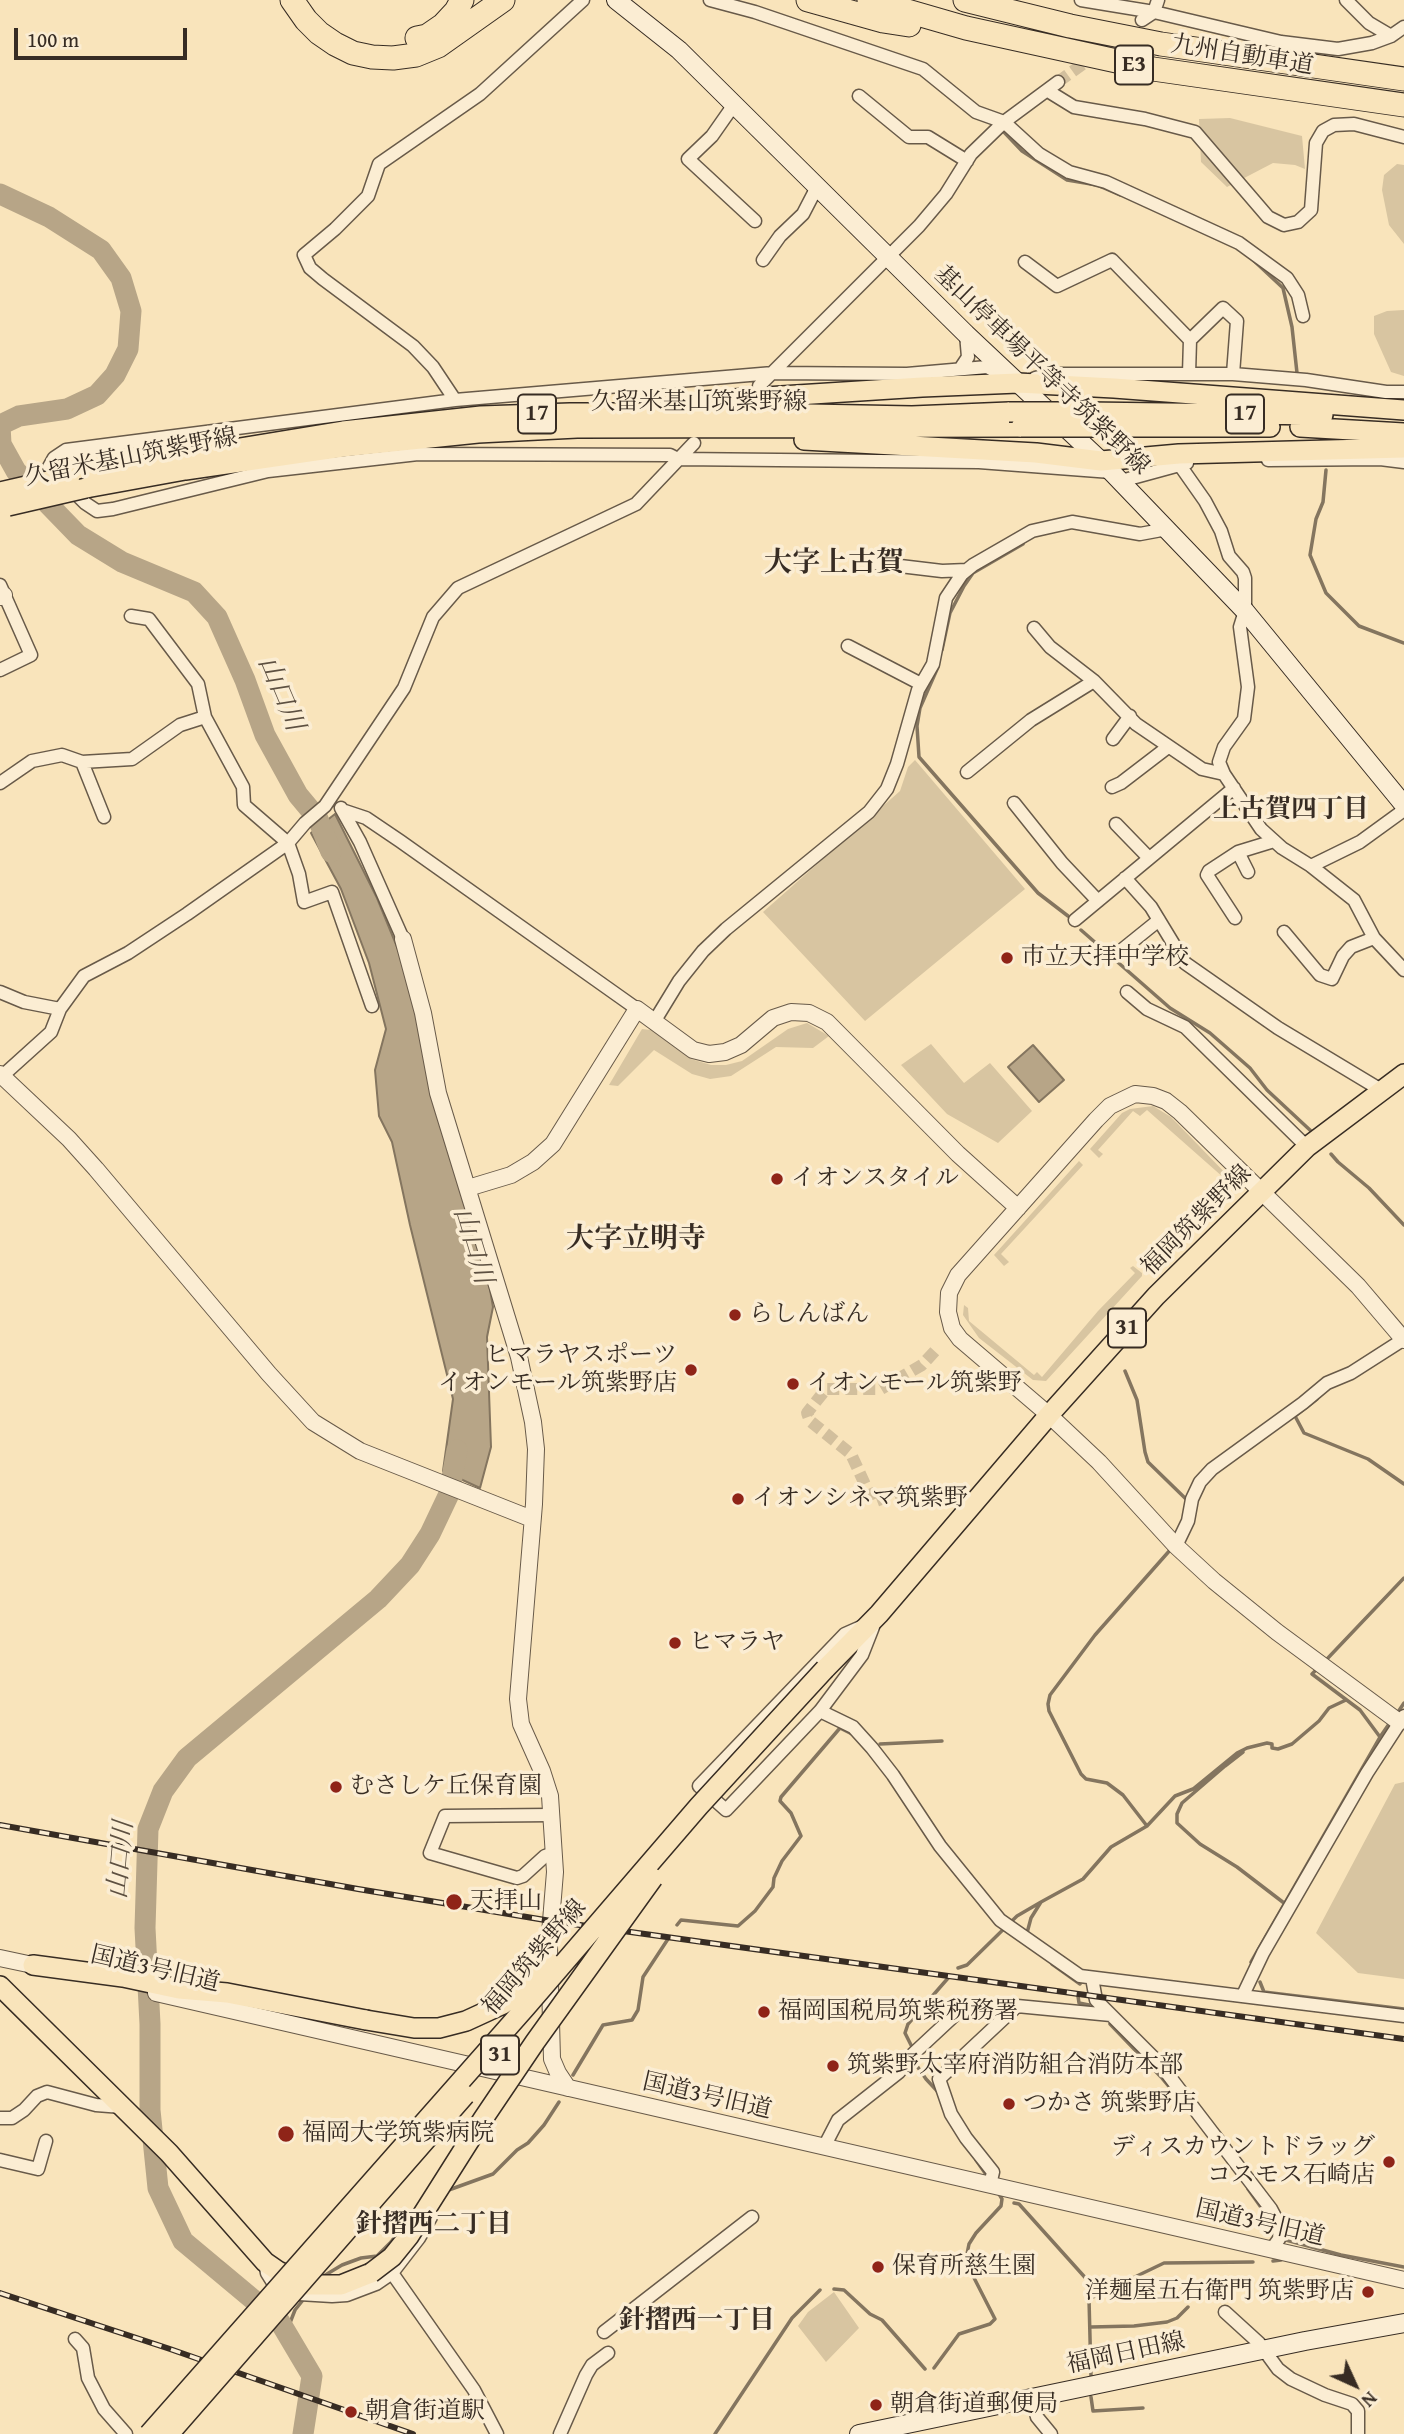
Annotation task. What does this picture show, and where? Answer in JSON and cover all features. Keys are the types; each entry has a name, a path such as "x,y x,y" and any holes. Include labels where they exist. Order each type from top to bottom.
{"highway":[{"path":"292,0 306,20 335,44 363,55 393,58 416,55 438,46 503,0"},
{"path":"307,0 318,14 351,37 386,45 427,36 443,25 462,0"},
{"path":"808,0 883,21 1064,51"},
{"name":"九州自動車道","path":"869,0 966,28 1064,51 1205,77 1404,105"},
{"name":"九州自動車道","path":"965,0 1070,26 1161,44 1404,79"}],"main road":[{"name":"基山停車場平等寺筑紫野線","path":"616,0 679,50 966,334 1111,471 1245,611 1404,807"},
{"path":"570,413 624,402 679,402 1018,383 1404,410"},
{"name":"久留米基山筑紫野線","path":"3,502 70,476 342,431 481,416 757,412 912,415 1100,427 1296,427 1404,433"},
{"name":"久留米基山筑紫野線","path":"3,502 185,470 343,447 478,433 577,428 1015,420 1086,412 1345,415 1404,419"},
{"path":"670,428 731,439 807,440 1036,453 1111,471 1179,454 1404,447"},
{"name":"福岡筑紫野線","path":"169,2434 653,1878 1049,1415 1156,1296 1307,1147 1404,1074"},
{"name":"福岡筑紫野線","path":"149,2434 717,1787 828,1672"},
{"path":"3,1993 169,2153 265,2263 308,2285 341,2285 372,2273 384,2265 409,2236 483,2119 549,2022 653,1878"},
{"path":"33,1965 172,1993 227,1993 366,2021 414,2028 439,2028 488,2012 516,1994 611,1908"},
{"name":"福岡日田線","path":"859,2434 1404,2323"}],"street":[{"path":"455,400 433,367 413,346 323,279 310,268 304,255 335,229 368,195 379,164 480,94 583,0"},
{"path":"709,0 755,12 923,69 976,112 1004,122 1040,154 1069,172 1106,182 1239,243 1287,278 1298,295 1303,316"},
{"path":"1081,0 1156,6 1281,42 1338,49 1372,43 1391,36 1404,27"},
{"path":"1346,0 1369,23 1391,36"},
{"path":"1142,20 1156,6"},
{"path":"759,386 919,226 946,194 971,154 1004,122 1053,87 1074,107 1145,119 1195,132 1268,217 1283,225 1298,222 1311,210 1315,143 1323,131 1334,125 1354,124 1404,136"},
{"path":"859,96 909,137 929,137 967,161"},
{"path":"733,106 712,136 688,159 755,221"},
{"path":"763,260 780,236 803,214 817,187"},
{"path":"1025,262 1057,286 1112,260 1190,340"},
{"path":"1189,374 1190,340 1223,307 1237,321 1233,374"},
{"path":"960,369 968,357 966,334"},
{"path":"1404,392 1233,374 1051,374 1018,383 987,367 907,374 773,373 455,400 415,409 66,450 54,458 49,467 85,503 97,511 268,471 418,450 670,455 678,459 979,462 1111,471 1228,459 1380,459 1404,462"},
{"path":"532,1520 360,1451 313,1422 69,1139 1,1076 51,1032 60,1009 84,976 128,953 288,843 329,801 404,688 433,617 458,588 636,503 694,443"},
{"path":"1179,464 1205,501 1229,556 1245,578 1245,611 1240,627 1248,687 1244,719 1224,747 1219,762 1224,774 1261,829 1354,900 1374,938 1404,970"},
{"path":"654,1022 679,981 703,951 726,929 869,812 887,789 921,684 933,664 946,598 967,570 1032,531 1072,522 1140,534 1167,529"},
{"path":"875,563 942,571 967,570"},
{"path":"0,670 31,655 1,592"},
{"path":"131,616 149,619 198,684 205,717 243,788 244,805 288,843 299,874 304,902 332,892 372,1006"},
{"path":"1034,628 1050,647 1094,681 1136,724 1202,769 1224,774"},
{"path":"848,646 921,684"},
{"path":"967,772 1031,720 1094,681"},
{"path":"1113,740 1130,716"},
{"path":"0,783 32,761 62,755 82,762 132,759 180,725 205,717"},
{"path":"1112,787 1168,747"},
{"path":"82,762 104,817"},
{"path":"1074,920 1234,788"},
{"path":"329,801 342,810 366,818 400,841 694,1050 709,1054 725,1052 741,1045 773,1018 791,1012 809,1013 827,1022 958,1154 1018,1208"},
{"path":"1014,803 1062,863 1098,901"},
{"path":"1311,866 1360,842 1404,807"},
{"path":"342,810 360,842 403,939 424,1013 438,1093 519,1357 533,1422 536,1449 518,1699 521,1724 550,1796 554,1853 549,1945 552,2059 568,2088"},
{"path":"1116,824 1149,858"},
{"path":"1235,918 1207,875 1209,871 1238,852 1274,841"},
{"path":"1238,852 1248,872"},
{"path":"1125,878 1151,907 1185,963 1278,1028 1381,1090"},
{"path":"1123,949 1159,920"},
{"path":"1284,932 1320,975 1332,979 1343,956 1351,947 1374,938"},
{"path":"0,992 24,1002 60,1009"},
{"path":"1127,992 1147,1009 1185,1027 1307,1147"},
{"path":"468,1188 511,1175 533,1162 552,1144 637,1009"},
{"path":"1176,1546 1188,1521 1192,1499 1212,1469 1303,1403 1327,1382 1351,1373 1404,1339 1358,1286 1180,1112 1166,1101 1135,1094 1110,1106 958,1275 949,1293 948,1312 952,1328 960,1339 1099,1462 1176,1546 1267,1624 1402,1719 1367,1773 1263,1953 1243,1995"},
{"path":"873,1622 862,1655 820,1711 726,1810 699,1786 845,1634 873,1622"},
{"path":"820,1711 853,1727 873,1748 940,1846 1000,1920 1080,1976 1404,2016"},
{"path":"551,1815 445,1816 430,1853 517,1878 523,1876 545,1856 554,1853"},
{"path":"0,1958 33,1965"},
{"path":"1092,1978 1096,2000 1160,2064 1272,2209 1280,2226 1279,2239 1271,2250"},
{"name":"国道3号旧道","path":"172,1993 519,2077 1404,2280"},
{"path":"990,2185 993,2172 966,2138 951,2113 939,2079 1017,2006 1111,2015"},
{"path":"824,2147 838,2120 899,2072 913,2053 957,2014"},
{"path":"265,2263 272,2281 299,2294 318,2296 347,2295 376,2284 392,2273 419,2238 453,2178 519,2077"},
{"path":"0,2118 12,2118 37,2096 47,2092 125,2110"},
{"path":"0,2161 38,2169 46,2141"},
{"path":"604,2332 752,2217"},
{"path":"392,2273 474,2390 497,2434"},
{"path":"1225,2312 1259,2343 1278,2369 1290,2379 1352,2404 1358,2411 1358,2434"},
{"path":"75,2339 83,2348 88,2378 104,2409 126,2434"},
{"path":"560,2434 586,2375 592,2365 608,2353"},
{"path":"1032,2399 1037,2417 1051,2434"}],"shaded area":[{"path":"1230,118 1302,136 1305,169 1273,163 1227,187 1201,162 1199,119"},
{"path":"1397,164 1404,165 1404,244 1389,225 1382,190 1384,175"},
{"path":"1404,310 1404,376 1391,372 1374,334 1374,316 1387,311"},
{"path":"915,760 1025,889 865,1021 763,912 900,791 908,767"},
{"path":"807,1023 829,1036 813,1048 776,1047 731,1076 710,1079 692,1074 654,1050 618,1086 609,1085 642,1029 651,1030 691,1059 711,1065 726,1065 742,1061 788,1029"},
{"path":"931,1044 964,1083 990,1063 1032,1111 998,1143 947,1114 901,1065"},
{"path":"1153,1106 1171,1117 1231,1179 1229,1197 1155,1266 1150,1261 1224,1192 1218,1186 1224,1178 1147,1110 1140,1116 1133,1111 1098,1150 1103,1154 1099,1158 1090,1149 1122,1113 1130,1109"},
{"path":"1079,1161 1083,1165 1001,1254 1009,1262 1004,1266 994,1255"},
{"path":"1133,1266 1142,1276 1046,1381 1033,1380 979,1338 963,1315 964,1305 968,1308 969,1321 1034,1375 1037,1372 1042,1377 1098,1311 1135,1273 1130,1268"},
{"path":"1404,1782 1404,1979 1358,1973 1316,1933 1395,1784"},
{"path":"834,2292 859,2328 826,2362 798,2326 808,2312"}],"water":[{"path":"335,814 377,898 404,964 485,1260 493,1307 487,1337 491,1447 480,1488 443,1471 453,1399 392,1142 379,1116 375,1070 386,1029 369,963 341,889 311,833"},
{"path":"1033,1045 1064,1080 1039,1102 1008,1067"}],"waterway":[{"path":"1002,130 1022,151 1067,180 1097,185 1120,195"},
{"name":"山口川","path":"0,194 49,217 101,250 121,278 131,311 128,349 115,375 97,395 67,409 19,416 0,425 1,444 16,471 78,535 122,562 194,592 217,617 245,680 265,735 298,795 318,819 331,852"},
{"path":"1252,259 1283,288 1292,327 1297,373"},
{"path":"1326,470 1323,502 1316,519 1310,555 1326,593 1359,626 1404,643"},
{"path":"942,650 950,613 973,573 1023,544"},
{"path":"938,667 920,708 917,726 919,757 1038,893 1068,916"},
{"path":"1081,930 1170,1008 1210,1033 1250,1068 1267,1090 1311,1131"},
{"path":"1331,1154 1369,1188 1404,1225"},
{"path":"1125,1371 1137,1400 1148,1462 1187,1500"},
{"path":"1317,1399 1295,1416 1304,1433 1368,1459 1404,1484"},
{"name":"山口川","path":"303,2434 312,2376 280,2322 183,2241 158,2188 150,2110 150,2024 145,1928 148,1829 163,1791 187,1758 378,1599 410,1565 430,1534 449,1494 457,1450"},
{"path":"1147,1826 1123,1795 1107,1783 1086,1779 1081,1774 1048,1704 1050,1695 1095,1635 1171,1549"},
{"path":"1327,1659 1404,1578"},
{"path":"1251,1962 1380,1737 1360,1710 1312,1674 1316,1670"},
{"path":"1027,1933 1031,1918 1041,1902 1083,1879 1111,1847 1147,1826 1175,1796 1193,1789 1247,1748 1267,1743 1278,1749 1292,1744 1319,1721 1329,1708 1346,1700"},
{"path":"1398,1712 1404,1703"},
{"path":"1380,1737 1389,1724"},
{"path":"677,1925 681,1920 738,1926 755,1911 773,1887 782,1861 801,1836 791,1813 780,1801 781,1797 840,1728 854,1735"},
{"path":"880,1744 942,1741"},
{"path":"1243,1752 1182,1803 1177,1814 1177,1823 1200,1844 1237,1867 1284,1903"},
{"path":"958,1968 967,1965 1017,1916 1041,1902"},
{"path":"573,2075 603,2025 632,2020 638,2010 643,1977 668,1939"},
{"path":"1052,1964 1080,1984"},
{"path":"913,2049 905,2033 908,2024 949,1977"},
{"path":"1260,1982 1264,1992 1404,2009"},
{"path":"1078,1996 1079,2003 1089,2005"},
{"path":"1110,2024 1180,2100"},
{"path":"915,2056 917,2066 939,2093"},
{"path":"446,2191 493,2174 528,2143 559,2102"},
{"path":"976,2160 985,2173"},
{"path":"1248,2189 1270,2220"},
{"path":"934,2368 959,2334 990,2324 995,2319 970,2270 967,2254 969,2244 976,2233 1001,2206 1002,2199 999,2194"},
{"path":"1014,2203 1019,2204 1099,2293"},
{"path":"322,2277 342,2265 377,2256 416,2208"},
{"path":"1286,2240 1341,2255 1404,2267"},
{"path":"1273,2261 1281,2260"},
{"path":"1091,2376 1089,2299 1164,2263 1253,2262"},
{"path":"834,2289 844,2290 870,2314 882,2320 925,2369"},
{"path":"715,2434 792,2318 820,2290"},
{"path":"286,2333 295,2310 303,2300"},
{"path":"1091,2327 1167,2322 1177,2318 1188,2307"},
{"path":"1091,2397 1093,2411 1143,2408"}],"tunnel":[{"path":"1058,82 1094,56"},
{"path":"905,1490 873,1502 851,1454 810,1421 807,1413 826,1389 881,1389 922,1365 935,1351"}],"railway":[{"path":"0,1825 551,1921 1404,2039"},
{"path":"0,2293 413,2434"}],"place":[{"name":"市立天拝中学校","path":"1007,958"},
{"name":"イオンスタイル","path":"777,1179"},
{"name":"らしんばん","path":"735,1315"},
{"name":"ヒマラヤスポーツ イオンモール筑紫野店","path":"691,1370"},
{"name":"イオンモール筑紫野","path":"793,1384"},
{"name":"イオンシネマ筑紫野","path":"738,1499"},
{"name":"ヒマラヤ","path":"675,1643"},
{"name":"むさしケ丘保育園","path":"336,1787"},
{"name":"天拝山","path":"454,1902"},
{"name":"福岡国税局筑紫税務署","path":"764,2012"},
{"name":"筑紫野太宰府消防組合消防本部","path":"833,2066"},
{"name":"つかさ 筑紫野店","path":"1009,2104"},
{"name":"福岡大学筑紫病院","path":"286,2134"},
{"name":"ディスカウントドラッグ コスモス石崎店","path":"1389,2162"},
{"name":"保育所慈生園","path":"878,2267"},
{"name":"洋麺屋五右衛門 筑紫野店","path":"1368,2292"},
{"name":"朝倉街道郵便局","path":"876,2405"},
{"name":"朝倉街道駅","path":"351,2412"}],"district":[{"name":"大字上古賀","path":"834,564"},
{"name":"上古賀四丁目","path":"1291,810"},
{"name":"大字立明寺","path":"636,1240"},
{"name":"針摺西二丁目","path":"434,2225"},
{"name":"針摺西一丁目","path":"697,2321"}]}
